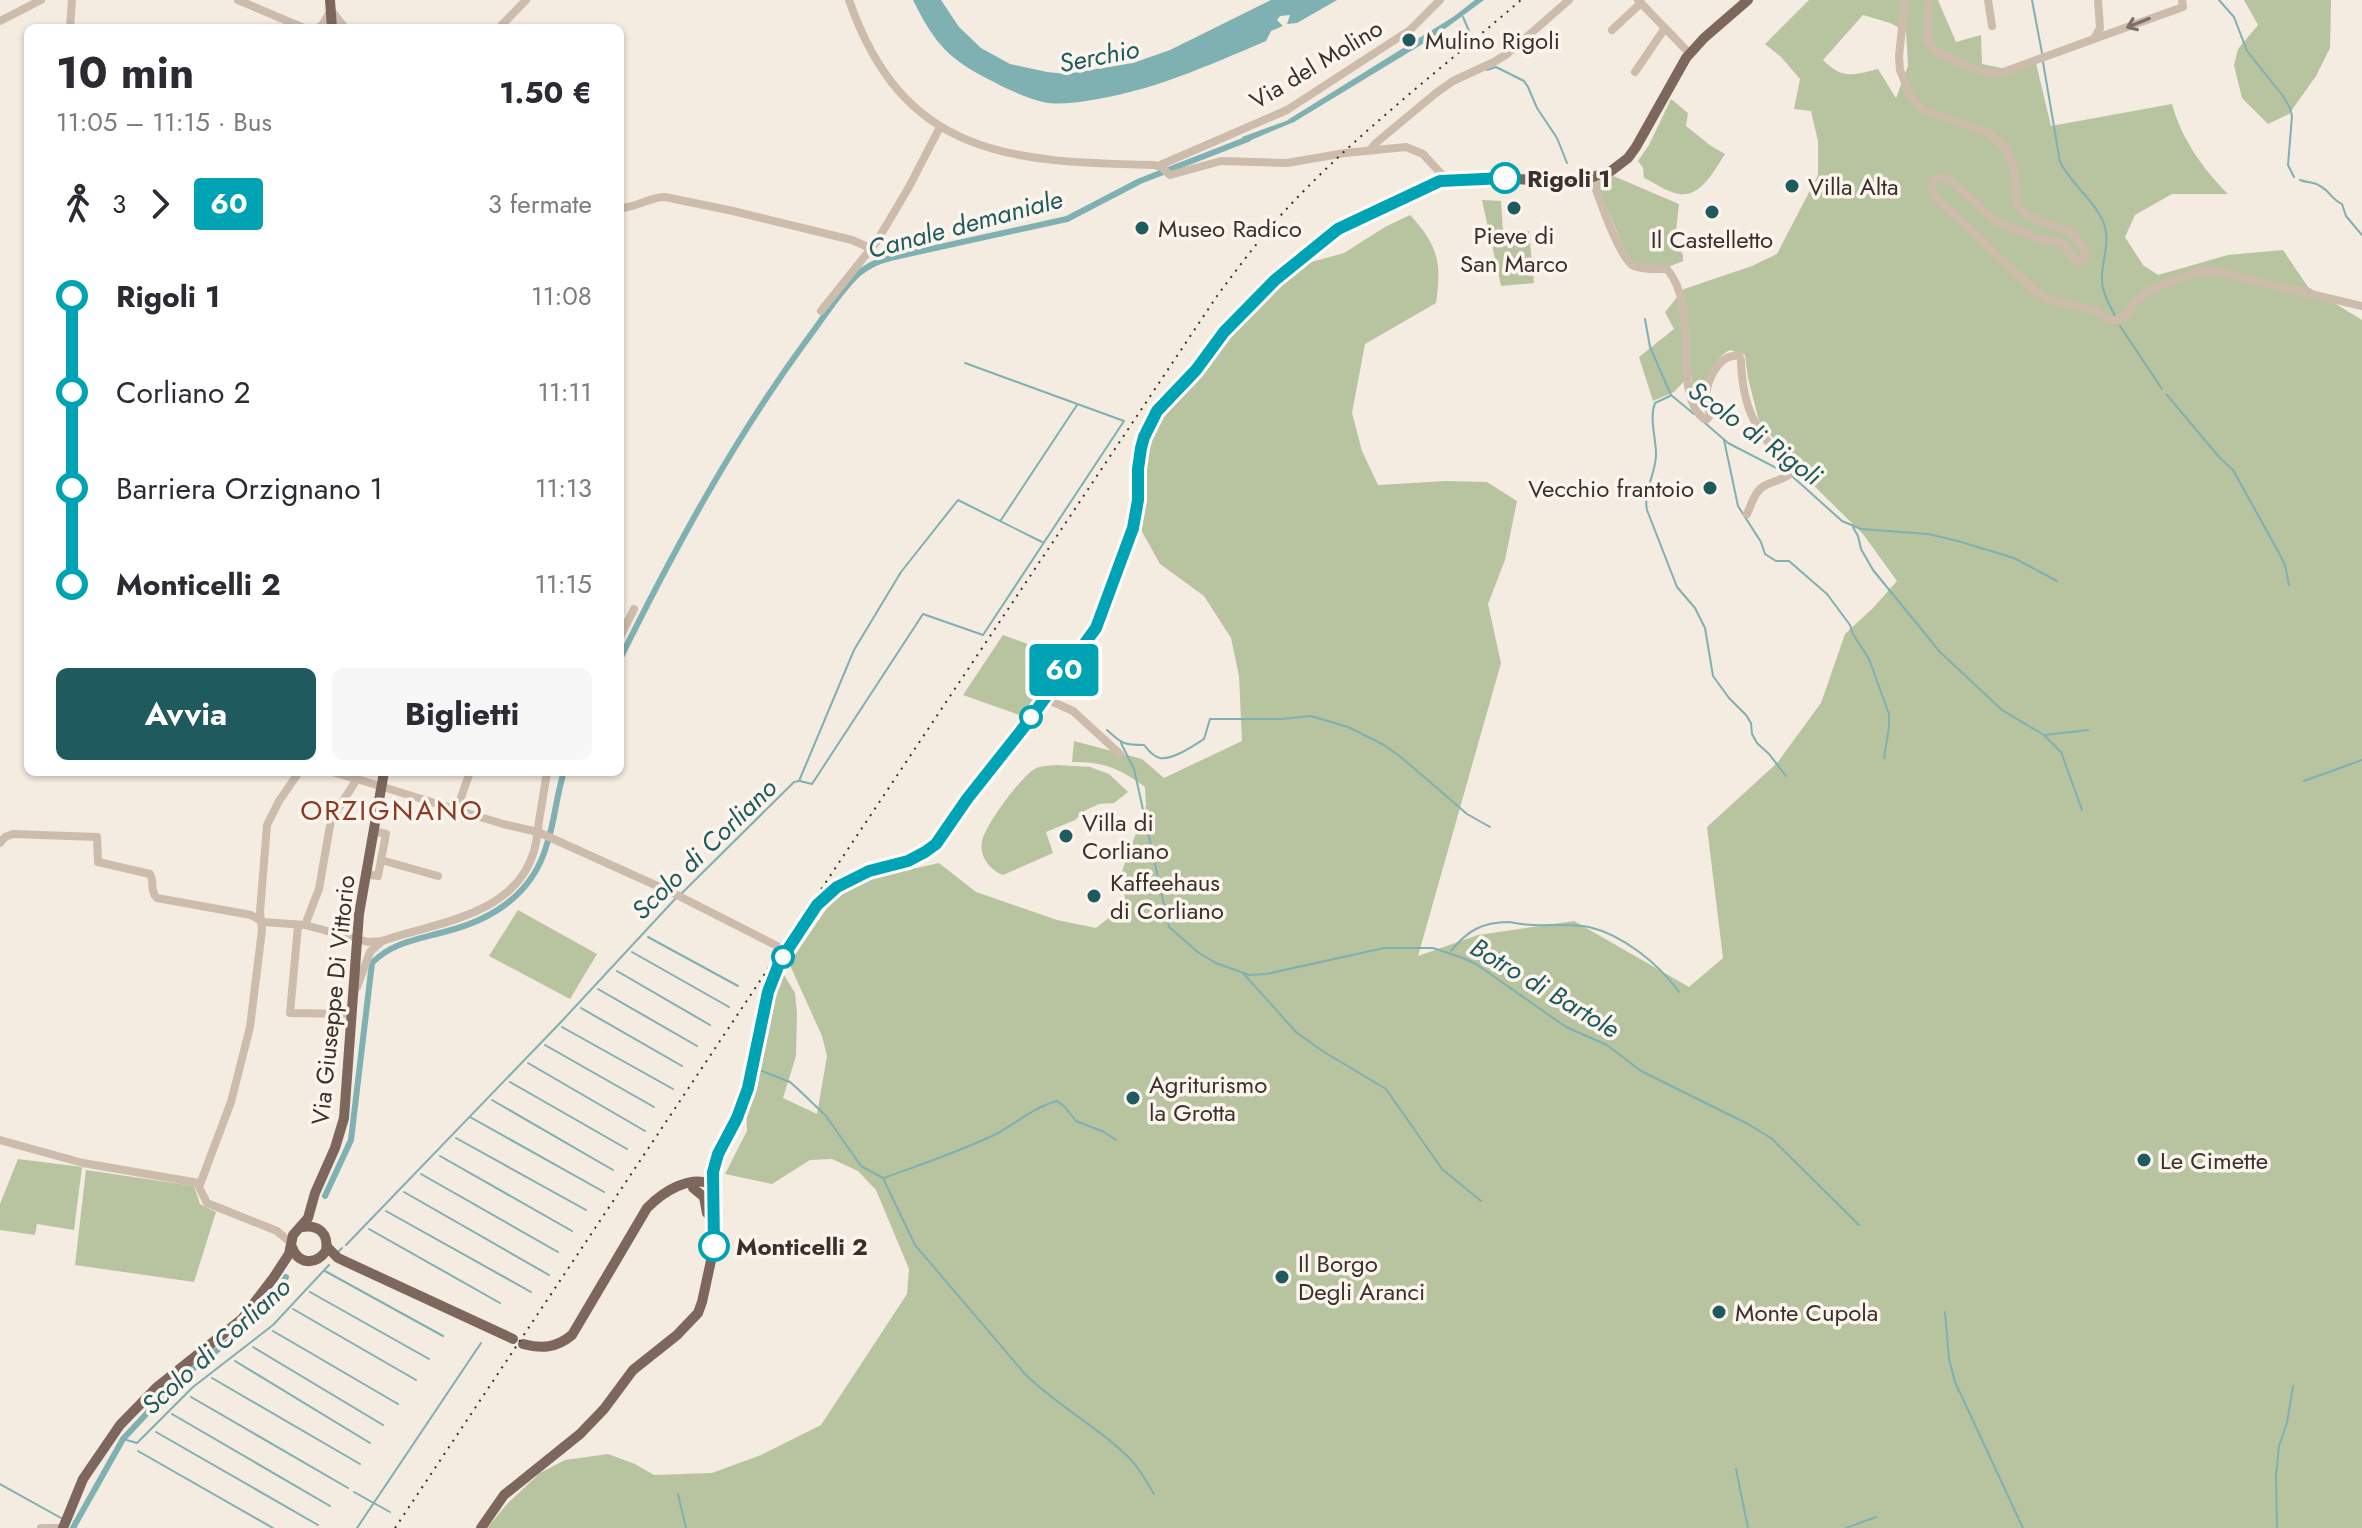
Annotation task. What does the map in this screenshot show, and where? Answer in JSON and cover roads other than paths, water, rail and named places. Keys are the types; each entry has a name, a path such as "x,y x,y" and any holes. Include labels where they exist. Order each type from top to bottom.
{"main road":[{"path":"696,1184 707,1174 737,1118 748,1088 774,974 817,905 845,882 869,871 908,861 936,844 1101,618 1133,528 1144,437 1157,411 1196,370 1224,332 1282,273 1346,225 1417,190 1446,179 1505,178 1568,183 1611,171 1631,154 1689,53 1748,0"},
{"name":"Via Giuseppe Di Vittorio","path":"299,1229 308,1218 344,1118 355,943 383,776"},
{"path":"481,1528 504,1495 580,1434 604,1409 633,1370 693,1320 702,1302 714,1247 712,1184 717,1157"},
{"path":"327,1247 338,1258 518,1342 547,1347 572,1335 641,1216 657,1199 682,1184 712,1184"},
{"path":"696,1184 704,1197 713,1234"},
{"path":"311,1206 318,1228 326,1238 327,1247 321,1257"},
{"path":"63,1528 83,1479 120,1425 156,1388 242,1319 283,1264 299,1229 318,1228"},
{"path":"291,1245 299,1258"},
{"path":"283,1264 299,1258 312,1261 321,1257 338,1258"}],"street":[{"path":"0,21 41,0"},
{"path":"70,24 72,0"},
{"path":"238,0 295,24"},
{"path":"503,24 526,0"},
{"path":"849,0 884,71 915,108 940,127 993,150 1021,156 1162,169 1176,174 1221,161 1287,163 1406,147 1423,154 1446,179"},
{"name":"Via del Molino","path":"1162,169 1287,110 1410,30 1440,0"},
{"path":"1370,150 1453,81 1507,54 1569,0"},
{"path":"1905,0 1899,56 1900,70 1911,97 1923,110 1989,133 2005,148 2014,167 2017,203 2021,210 2028,216 2072,233 2085,249 2084,259 2075,260 2061,242 2042,240 1997,222 1952,182 1937,177 1932,189 1935,196 2034,290 2048,299 2091,309 2116,320 2126,316 2134,303 2150,290 2200,271 2218,272 2362,306"},
{"path":"1929,0 1927,39 1936,51 1985,72 2002,73 2183,3"},
{"path":"1988,0 1992,26"},
{"path":"2094,39 2100,28 2098,0"},
{"path":"1612,30 1639,1 1689,53"},
{"path":"323,24 330,5"},
{"path":"330,5 342,24"},
{"path":"1635,72 1665,28"},
{"path":"821,311 877,241 940,127"},
{"path":"1592,178 1628,263 1635,267 1667,269 1670,273 1687,325 1689,393 1693,407 1704,419 1710,415 1706,401 1708,386 1723,358 1733,355 1741,360 1745,397 1752,420 1789,466 1791,473 1788,477 1762,486 1747,514"},
{"path":"624,208 632,208 654,197 665,197 852,240 870,248"},
{"path":"624,629 634,609"},
{"path":"1044,698 1073,711 1120,754"},
{"path":"291,1245 277,1231 207,1203 201,1195 199,1183 226,1116 250,1027 263,922 260,912 267,825 296,776"},
{"path":"346,776 546,836 678,896 779,947"},
{"path":"457,809 469,776"},
{"path":"355,943 382,941 468,915 503,897 523,875 534,851 546,836 547,776"},
{"path":"357,779 331,820 319,889 302,926 290,1013 352,1008 370,952 382,941"},
{"path":"365,874 378,876 386,834 373,831"},
{"path":"0,843 13,834 97,837 98,862 150,874 152,890 157,898 251,915 263,922 302,926 355,943 370,952"},
{"path":"381,860 438,876"},
{"path":"0,1140 84,1163 199,1183"},
{"path":"277,1231 299,1229"},
{"path":"41,1528 63,1528"}],"water":[{"name":"Serchio","path":"913,0 941,0 959,27 981,48 1010,64 1066,74 1133,63 1170,50 1271,0 1337,0 1297,23 1287,24 1290,15 1280,16 1277,20 1283,26 1271,31 1266,41 1178,77 1110,97 1059,104 1023,96 964,65 936,39"},
{"path":"1475,0 1484,0 1434,37 1294,122 1244,143 1242,137 1286,121 1453,17"}],"waterway":[{"path":"2032,0 2042,53"},
{"path":"2219,0 2234,17 2247,51 2290,108 2288,165 2294,177"},
{"name":"Scolo di Rigoli","path":"1463,17 1469,31 1460,40 1463,45"},
{"path":"2043,62 2060,162 2095,208 2106,231 2102,285 2115,316"},
{"name":"Scolo di Rigoli","path":"1487,70 1496,67 1524,81 1557,138 1567,163"},
{"name":"Canale demaniale","path":"624,651 684,535 731,454 782,375 858,274 890,258 1067,219 1140,181 1248,139"},
{"path":"2300,180 2317,184 2342,204 2346,216 2362,235"},
{"name":"Scolo di Rigoli","path":"1645,319 1650,347 1671,395 1694,414"},
{"path":"2120,326 2162,389"},
{"path":"800,781 812,784 923,614 983,635 1124,421 965,363"},
{"path":"2167,395 2233,470 2285,565 2289,585"},
{"path":"1670,396 1655,403 1653,409 1656,454 1647,510 1677,587 1695,608 1705,628 1713,676 1746,715 1757,743 1786,776"},
{"name":"Scolo di Corliano","path":"1001,520 1077,405"},
{"name":"Scolo di Rigoli","path":"1705,423 1728,443 1784,472"},
{"path":"1724,440 1738,506 1765,554 1776,561 1789,561 1827,594 1850,625 1869,659 1889,714 1884,758"},
{"path":"1793,477 1842,521 1861,529 1928,534 1958,541 2014,558 2057,581"},
{"name":"Scolo di Corliano","path":"681,894 794,782 799,781 854,650 901,572 958,500 1042,542"},
{"name":"Scolo di Rigoli","path":"1853,527 1873,570 1940,652 2002,710 2044,735 2061,752 2082,810"},
{"path":"1107,730 1124,743 1144,745 1155,756 1165,758 1183,752 1204,739 1210,719 1311,716 1348,727 1384,745 1467,814 1490,827"},
{"path":"2045,735 2088,730"},
{"name":"Botro di Bartole","path":"1121,743 1134,769 1169,927 1199,953 1249,975 1384,948 1433,948 1463,958 1566,1027 1607,1045 1641,1071 1771,1138 1859,1225"},
{"path":"2304,781 2362,760"},
{"name":"Canale demaniale","path":"325,1196 351,1140 372,963 396,946 478,920 521,891 541,862 563,776"},
{"name":"Scolo di Corliano","path":"346,1245 676,898"},
{"path":"1451,951 1469,933 1491,924 1509,922 1589,927 1615,937 1639,952 1679,992"},
{"path":"648,937 738,986"},
{"path":"632,952 729,1007"},
{"path":"617,971 710,1025"},
{"path":"1243,973 1296,1032 1386,1089 1442,1169 1481,1201"},
{"path":"598,989 697,1046"},
{"path":"581,1008 682,1066"},
{"path":"562,1027 673,1089"},
{"path":"545,1045 654,1107"},
{"path":"528,1063 645,1131"},
{"path":"759,1070 790,1082 826,1116 861,1166 883,1178 915,1245 1025,1374 1121,1450 1136,1466 1154,1494"},
{"path":"510,1082 627,1149"},
{"path":"492,1100 613,1170"},
{"path":"884,1178 982,1140 1057,1101 1076,1121 1116,1140"},
{"path":"470,1117 604,1192"},
{"path":"456,1138 586,1210"},
{"path":"440,1156 572,1231"},
{"path":"421,1174 558,1252"},
{"path":"404,1192 549,1275"},
{"path":"386,1211 531,1292"},
{"path":"369,1229 500,1303"},
{"name":"Scolo di Corliano","path":"339,1251 342,1248"},
{"name":"Scolo di Corliano","path":"123,1439 137,1443 193,1387 273,1325 329,1265"},
{"path":"325,1271 443,1336"},
{"name":"Canale demaniale","path":"73,1528 123,1439 177,1381 259,1318 286,1277"},
{"path":"310,1292 429,1359"},
{"path":"293,1309 416,1380"},
{"path":"1945,1312 1949,1359 1955,1382 2023,1528"},
{"path":"273,1331 398,1404"},
{"path":"357,1528 481,1343"},
{"path":"253,1347 383,1425"},
{"path":"235,1361 370,1443"},
{"path":"212,1378 360,1464"},
{"path":"2277,1528 2279,1446 2287,1423 2293,1386"},
{"path":"191,1397 348,1488"},
{"path":"172,1414 330,1506"},
{"path":"156,1432 318,1525"},
{"path":"138,1451 273,1528"},
{"path":"1736,1469 1748,1528"},
{"path":"0,1484 61,1518"},
{"path":"354,1492 390,1512"},
{"path":"678,1494 686,1528"},
{"path":"1846,1528 1876,1517"}],"railway":[{"path":"395,1528 1217,296 1281,215 1337,158 1521,0"}],"place":[{"name":"Mulino Rigoli","path":"1409,40"},
{"name":"Rigoli 1","path":"1505,178"},
{"name":"Villa Alta","path":"1792,186"},
{"name":"Pieve di San Marco","path":"1514,208"},
{"name":"Il Castelletto","path":"1712,212"},
{"name":"Museo Radico","path":"1142,228"},
{"name":"Vecchio frantoio","path":"1710,488"},
{"name":"Villa di Corliano","path":"1066,836"},
{"name":"Kaffeehaus di Corliano","path":"1094,896"},
{"name":"Agriturismo la Grotta","path":"1133,1098"},
{"name":"Le Cimette","path":"2144,1160"},
{"name":"Monticelli 2","path":"714,1246"},
{"name":"Il Borgo Degli Aranci","path":"1282,1277"},
{"name":"Monte Cupola","path":"1719,1312"}],"district":[{"name":"ORZIGNANO","path":"392,810"}]}
